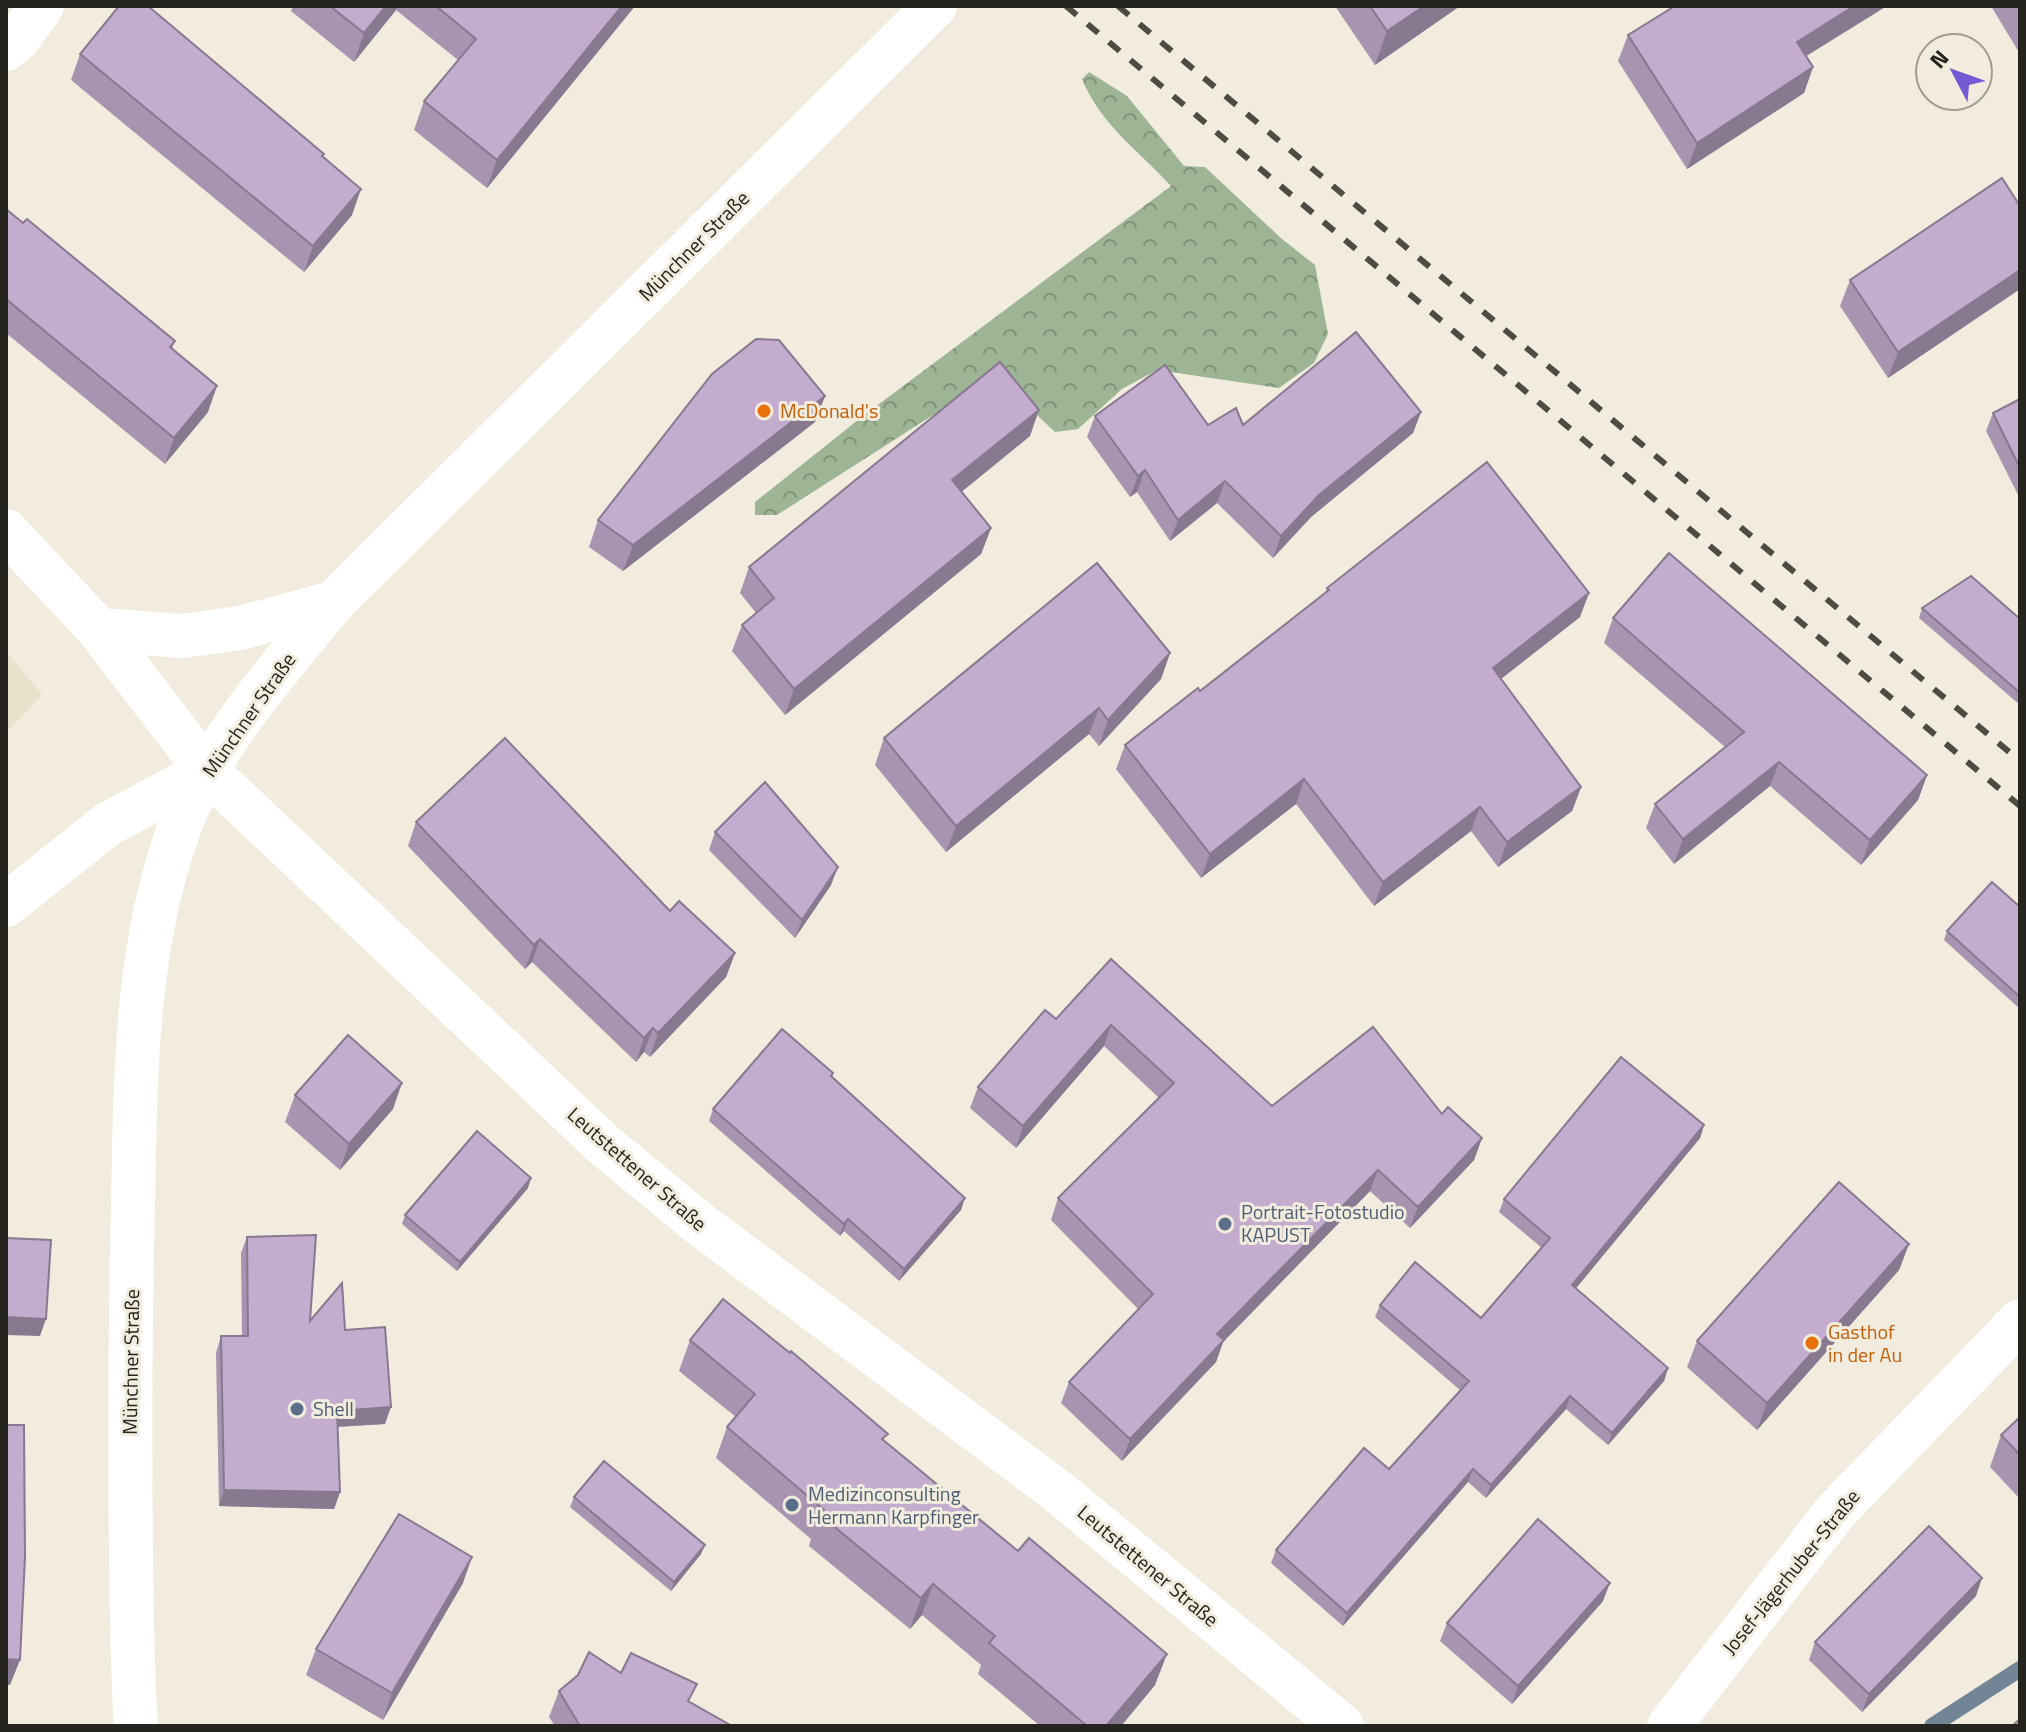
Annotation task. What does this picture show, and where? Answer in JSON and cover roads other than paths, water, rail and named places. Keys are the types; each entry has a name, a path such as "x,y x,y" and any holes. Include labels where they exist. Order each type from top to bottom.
{"street":[{"path":"6,49 18,39 42,6"},
{"name":"Münchner Straße","path":"136,1726 129,1366 136,1095 143,991 159,900 181,825 207,771 269,680 333,603 935,6"},
{"name":"Leutstettener Straße","path":"6,531 99,630 207,771 603,1144 700,1224 1056,1490 1342,1726"},
{"path":"99,630 183,636 240,628 333,603"},
{"path":"6,905 108,824 207,771"},
{"name":"Josef-Jägerhuber-Straße","path":"1669,1726 1836,1511 2020,1321"}],"waterway":[{"path":"1932,1726 2020,1669"}],"railway":[{"path":"1066,6 2020,806"},
{"path":"1118,6 2020,761"}],"place":[{"name":"McDonald's","path":"764,411"},
{"name":"Portrait-Fotostudio KAPUST","path":"1225,1224"},
{"name":"Gasthof in der Au","path":"1812,1343"},
{"name":"Shell","path":"297,1409"},
{"name":"Medizinconsulting Hermann Karpfinger","path":"792,1505"}]}
